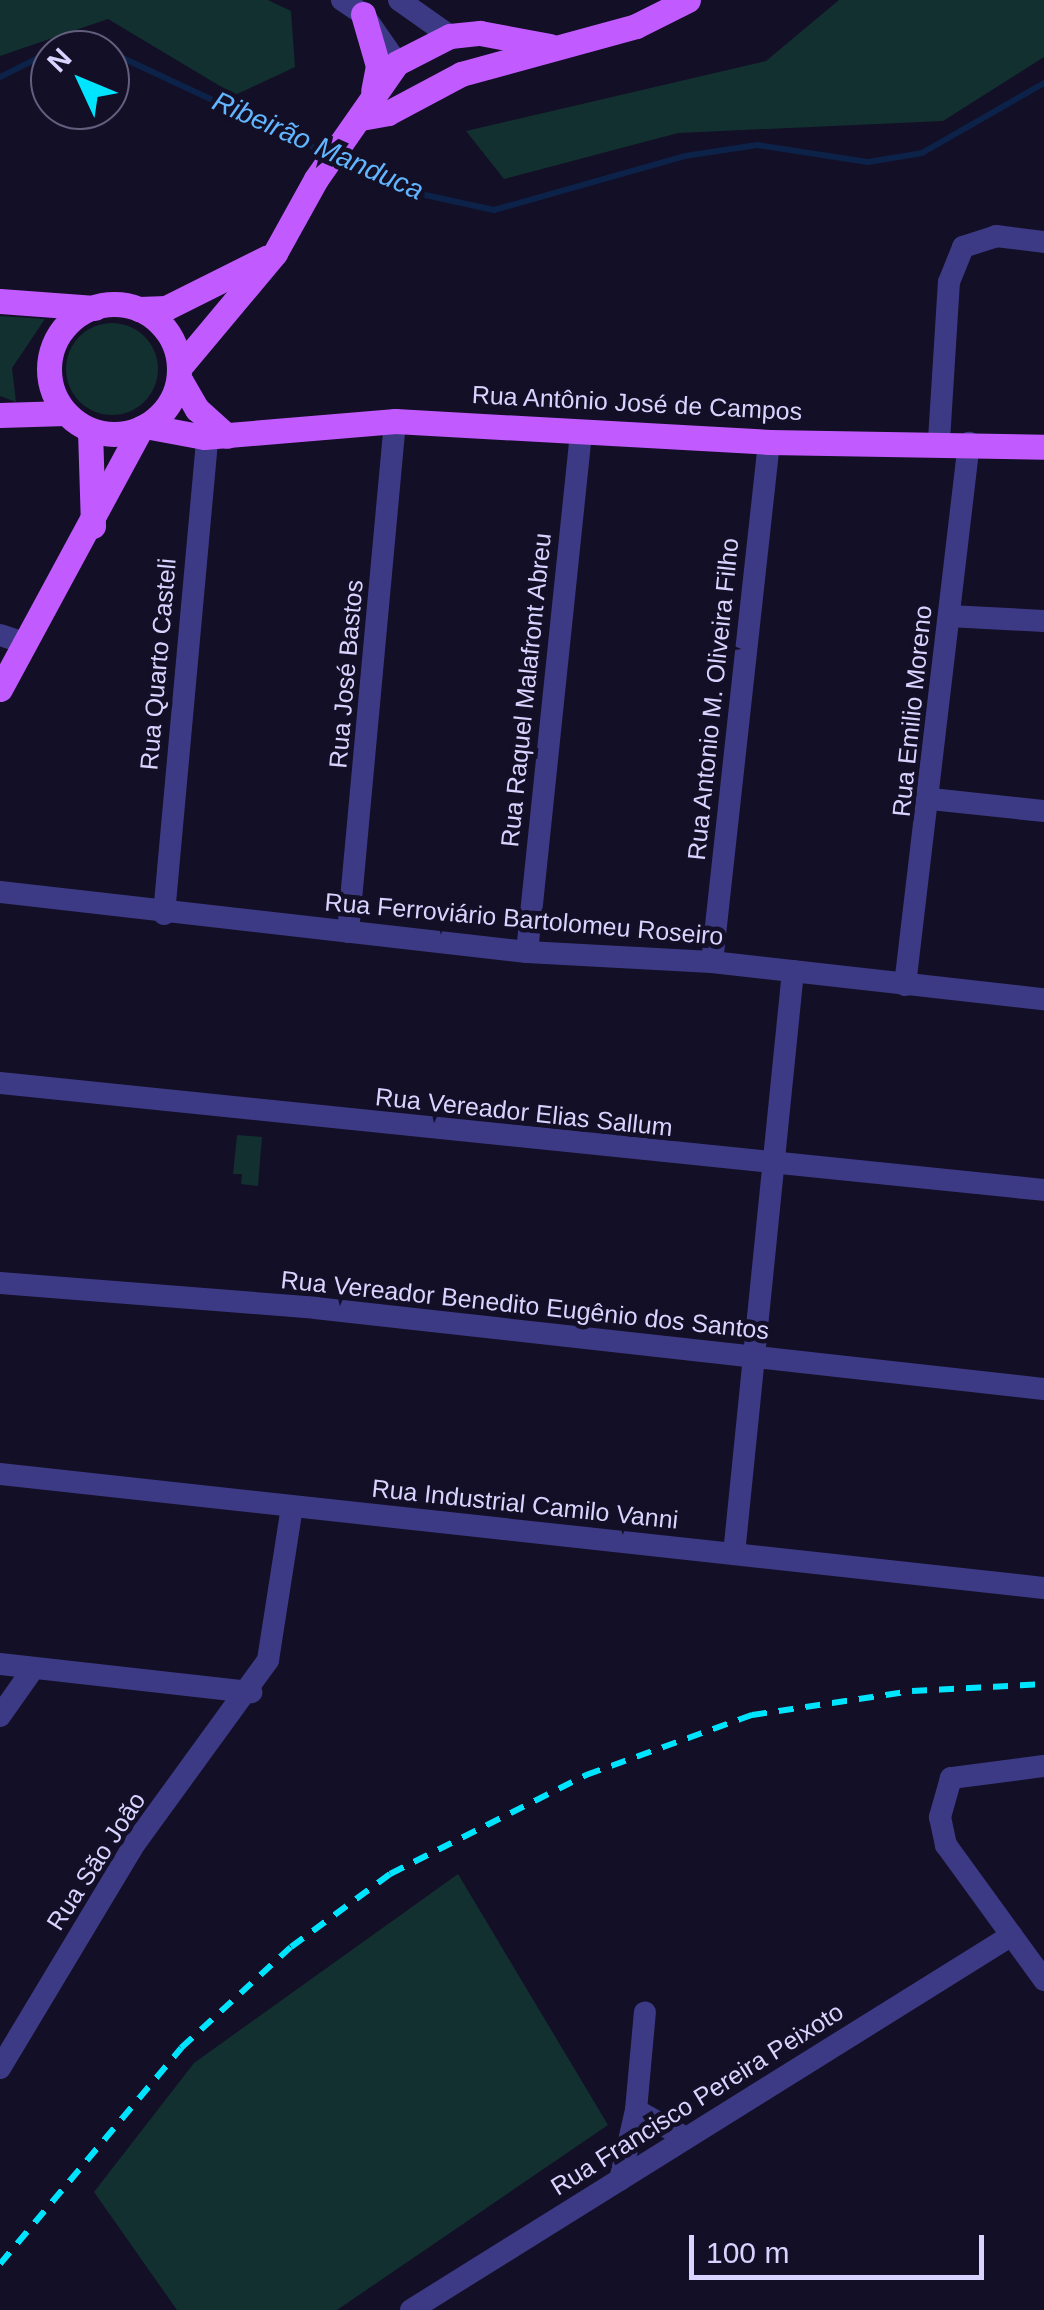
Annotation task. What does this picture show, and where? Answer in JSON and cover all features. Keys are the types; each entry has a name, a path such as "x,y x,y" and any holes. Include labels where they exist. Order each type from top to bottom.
{"main road":[{"path":"358,124 388,113 425,88 461,74 526,59 550,46 636,26 688,0"},
{"path":"0,690 11,639 92,526 143,427 173,397 179,373 275,254 316,179 358,124 373,92 378,66 352,7"},
{"path":"373,92 397,64 450,36 480,33 550,46"},
{"path":"450,36 461,53 461,74"},
{"path":"397,64 425,88"},
{"path":"0,301 166,308 275,254"},
{"path":"95,308 62,330 52,350 54,394 66,413 90,430 143,427"},
{"path":"140,309 168,332 179,373 214,431"},
{"path":"0,415 66,413"},
{"name":"Rua Antônio José de Campos","path":"143,427 214,431 394,421 769,442 939,440 1044,447"},
{"path":"90,430 92,526"}],"street":[{"path":"399,0 450,36"},
{"path":"352,7 397,64"},
{"path":"939,440 949,282 963,247 996,236 1044,242"},
{"name":"Rua José Bastos","path":"348,932 394,421"},
{"name":"Rua Quarto Casteli","path":"164,914 214,431"},
{"name":"Rua Raquel Malafront Abreu","path":"527,952 581,434"},
{"name":"Rua Antonio M. Oliveira Filho","path":"712,962 769,442"},
{"name":"Rua Emilio Moreno","path":"904,985 932,800 969,443"},
{"path":"950,616 1044,620"},
{"path":"932,800 1044,812"},
{"name":"Rua Ferroviário Bartolomeu Roseiro","path":"0,892 164,914 527,952 712,962 1044,998"},
{"path":"734,1554 792,972"},
{"name":"Rua Vereador Elias Sallum","path":"0,1083 1044,1190"},
{"name":"Rua Vereador Benedito Eugênio dos Santos","path":"0,1283 316,1308 1044,1388"},
{"name":"Rua Industrial Camilo Vanni","path":"0,1474 1044,1588"},
{"name":"Rua São João","path":"0,2068 136,1842 251,1692 268,1660 292,1507"},
{"path":"0,1664 251,1692"},
{"path":"0,1716 33,1669"},
{"path":"1044,1766 951,1778 940,1817 946,1845 1044,1980"},
{"name":"Rua Francisco Pereira Peixoto","path":"411,2310 1012,1935"},
{"path":"620,2180 636,2110 645,2012"},
{"path":"636,2110 686,2138"}],"green space":[{"path":"0,0 268,0 291,11 295,67 235,95 108,19 76,30 30,30 30,46 0,56"},
{"path":"839,0 1044,0 1044,57 943,121 678,133 504,179 466,131 766,61"},
{"path":"0,316 45,319 12,368 16,402 0,396"},
{"path":"103,323 121,323 138,330 151,343 158,369 151,395 138,408 121,415 103,415 86,408 73,395 66,378 66,360 73,343 86,330"},
{"path":"237,1135 262,1137 258,1186 241,1184 242,1174 233,1174"},
{"path":"458,1874 608,2125 337,2310 177,2310 94,2192 194,2063"}],"waterway":[{"name":"Ribeirão Manduca","path":"130,61 326,153"},
{"name":"Ribeirão Manduca","path":"0,77 30,62"},
{"name":"Ribeirão Manduca","path":"338,159 407,191 494,210 685,156 757,145 868,162 922,153 1044,83"}],"railway":[{"path":"0,2264 181,2048 291,1947 390,1874 586,1775 752,1715 912,1691 1044,1684"}]}
